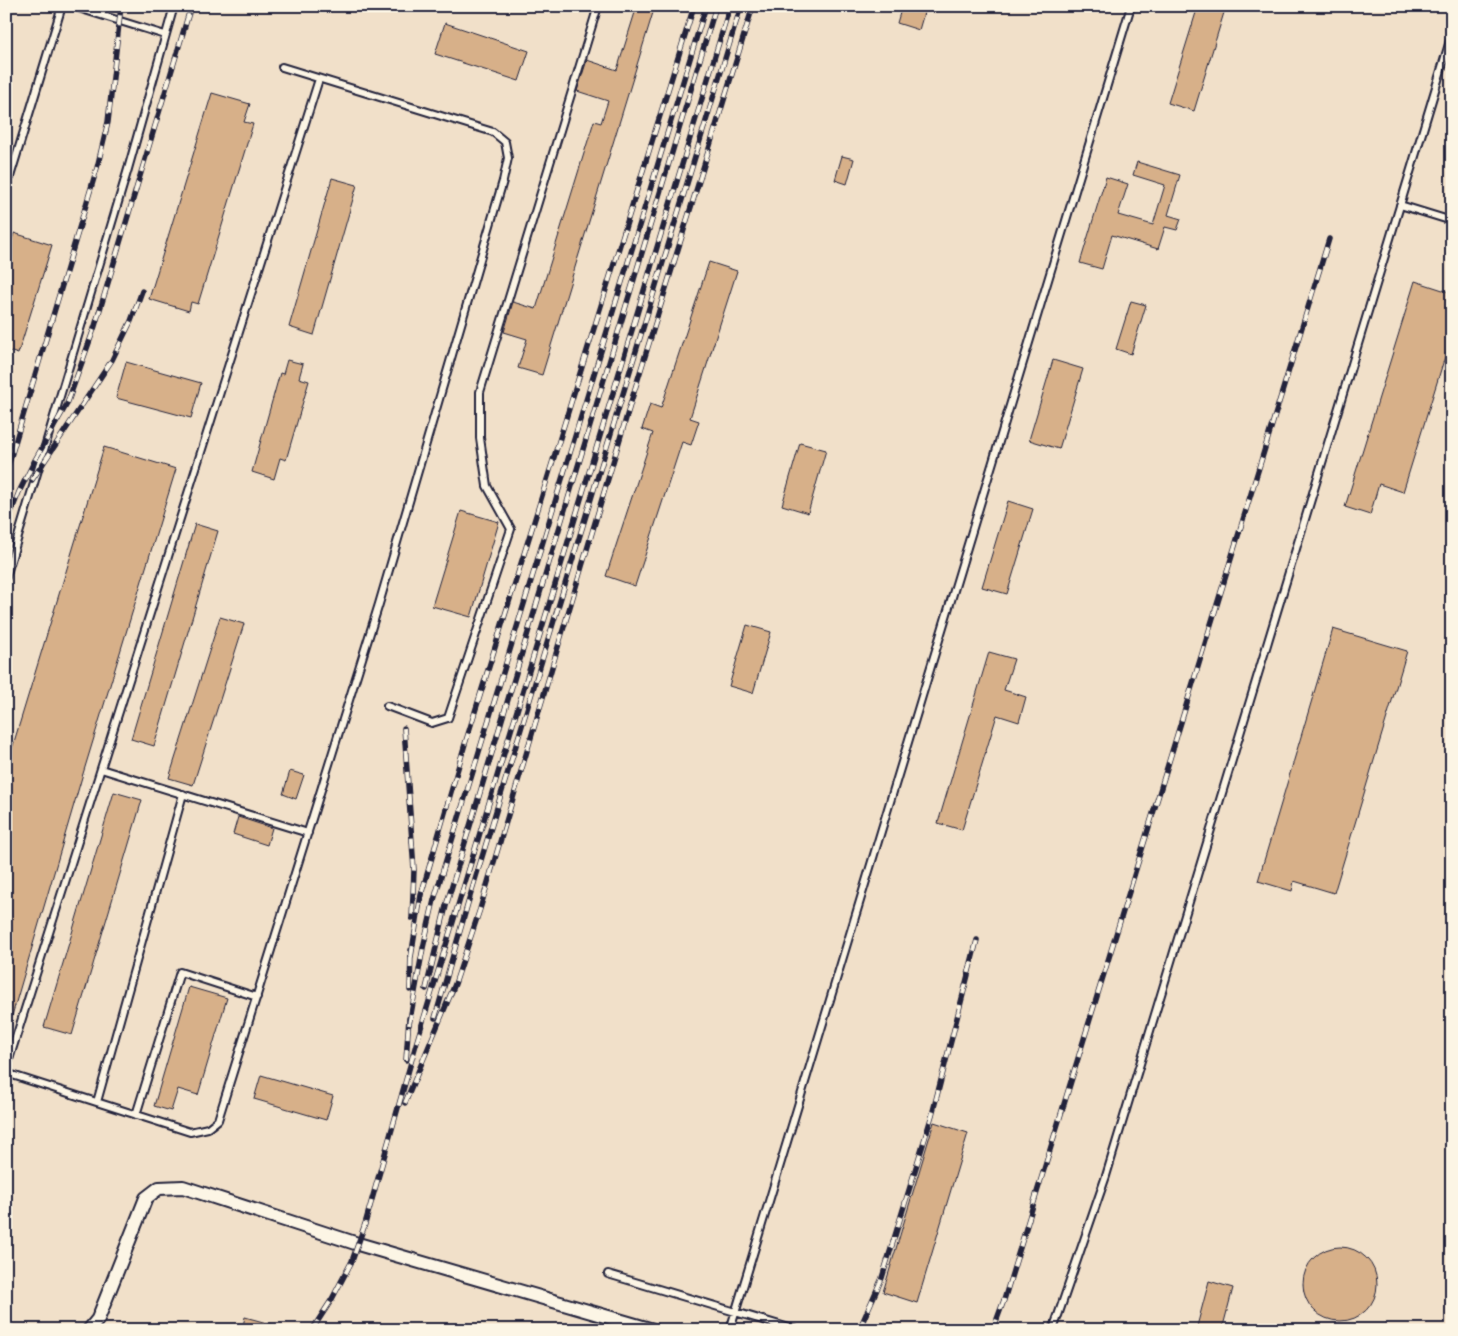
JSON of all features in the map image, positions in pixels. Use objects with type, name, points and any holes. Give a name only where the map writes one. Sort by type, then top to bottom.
[{"type":"street","points":[[89,1330],[98,1319],[146,1198],[159,1188],[183,1187],[358,1244],[653,1330]]},
{"type":"lane","points":[[6,190],[62,6]]},
{"type":"lane","points":[[72,6],[165,36]]},
{"type":"lane","points":[[6,577],[128,169],[174,6]]},
{"type":"lane","points":[[387,706],[432,723],[448,718],[511,529],[487,486],[480,438],[480,392],[598,6]]},
{"type":"lane","points":[[730,1330],[1131,6]]},
{"type":"lane","points":[[1053,1330],[1106,1176],[1452,34]]},
{"type":"lane","points":[[6,1073],[190,1132],[208,1128],[218,1120],[379,604],[503,181],[508,158],[505,142],[493,132],[282,67]]},
{"type":"lane","points":[[6,1069],[319,79]]},
{"type":"lane","points":[[1400,205],[1452,221]]},
{"type":"lane","points":[[101,768],[308,833]]},
{"type":"lane","points":[[97,1102],[183,794]]},
{"type":"lane","points":[[136,1115],[180,972],[257,997]]},
{"type":"lane","points":[[608,1274],[796,1330]]},
{"type":"shaded area","points":[[6,6],[1452,6],[1452,1330],[6,1330]]},
{"type":"building","points":[[637,6],[655,6],[542,375],[518,368],[527,339],[504,332],[513,302],[536,309],[594,121],[601,123],[608,101],[577,91],[587,60],[617,70]]},
{"type":"building","points":[[902,6],[926,6],[919,30],[897,23]]},
{"type":"building","points":[[1198,6],[1226,6],[1194,111],[1168,103]]},
{"type":"building","points":[[445,23],[529,51],[519,81],[435,54]]},
{"type":"building","points":[[212,93],[250,104],[244,122],[253,124],[198,304],[191,302],[189,311],[149,299]]},
{"type":"building","points":[[842,156],[854,159],[847,184],[835,180]]},
{"type":"building","points":[[1137,162],[1180,175],[1168,215],[1181,219],[1177,230],[1165,227],[1158,249],[1112,235],[1102,269],[1080,263],[1106,177],[1128,184],[1118,215],[1153,225],[1165,185],[1133,175]]},
{"type":"building","points":[[332,178],[357,185],[314,335],[289,327]]},
{"type":"building","points":[[14,233],[52,245],[18,354],[6,350],[6,258]]},
{"type":"building","points":[[709,262],[737,271],[690,418],[699,421],[691,445],[682,442],[635,586],[606,576],[653,433],[642,429],[650,404],[661,408]]},
{"type":"building","points":[[1415,281],[1452,293],[1452,334],[1403,492],[1379,484],[1370,515],[1345,507]]},
{"type":"building","points":[[1131,301],[1146,305],[1131,354],[1116,349]]},
{"type":"building","points":[[287,360],[303,364],[299,378],[309,381],[286,460],[280,458],[274,479],[252,472],[280,373],[283,374]]},
{"type":"building","points":[[1053,360],[1083,369],[1059,449],[1029,440]]},
{"type":"building","points":[[126,362],[201,383],[191,418],[116,398]]},
{"type":"building","points":[[800,443],[826,450],[808,513],[782,505]]},
{"type":"building","points":[[104,447],[176,469],[82,777],[9,1026],[6,1025],[6,763]]},
{"type":"building","points":[[1008,501],[1033,509],[1007,594],[982,587]]},
{"type":"building","points":[[461,511],[499,522],[471,617],[432,606]]},
{"type":"building","points":[[195,524],[218,531],[154,746],[131,739]]},
{"type":"building","points":[[220,617],[244,624],[193,785],[169,778]]},
{"type":"building","points":[[747,625],[771,632],[753,693],[729,686]]},
{"type":"building","points":[[1333,629],[1407,651],[1334,893],[1294,881],[1292,891],[1258,881]]},
{"type":"building","points":[[989,652],[1014,659],[1004,690],[1026,697],[1019,722],[997,715],[962,830],[938,823]]},
{"type":"building","points":[[290,771],[304,775],[296,799],[283,794]]},
{"type":"building","points":[[114,792],[142,800],[72,1035],[44,1027]]},
{"type":"building","points":[[238,817],[272,828],[267,845],[233,834]]},
{"type":"building","points":[[189,987],[227,998],[198,1095],[178,1089],[171,1111],[154,1106]]},
{"type":"building","points":[[261,1075],[333,1096],[326,1120],[254,1099]]},
{"type":"building","points":[[934,1122],[968,1133],[917,1303],[883,1292]]},
{"type":"building","points":[[1333,1247],[1347,1247],[1361,1253],[1371,1263],[1377,1277],[1377,1291],[1371,1305],[1361,1315],[1347,1321],[1333,1321],[1319,1315],[1309,1305],[1303,1291],[1303,1277],[1309,1263],[1319,1253]]},
{"type":"building","points":[[1209,1281],[1233,1288],[1222,1330],[1196,1330]]},
{"type":"building","points":[[245,1317],[278,1326],[278,1330],[242,1330]]},
{"type":"railway","points":[[6,473],[97,168],[108,122],[121,6]]},
{"type":"railway","points":[[8,520],[35,460],[67,404],[95,326],[191,6]]},
{"type":"railway","points":[[411,957],[421,895],[465,744],[694,6]]},
{"type":"railway","points":[[409,1025],[434,900],[706,6]]},
{"type":"railway","points":[[426,989],[446,906],[716,6]]},
{"type":"railway","points":[[312,1330],[332,1299],[352,1261],[365,1224],[417,1041],[730,6]]},
{"type":"railway","points":[[435,1018],[468,903],[741,6]]},
{"type":"railway","points":[[405,1103],[455,984],[480,909],[630,405],[753,6]]},
{"type":"railway","points":[[993,1330],[1004,1300],[1329,239]]},
{"type":"railway","points":[[32,480],[112,360],[131,321],[142,291]]},
{"type":"railway","points":[[404,728],[414,870],[412,918]]},
{"type":"railway","points":[[859,1330],[882,1278],[932,1115],[977,940]]},
{"type":"railway","points":[[410,990],[411,950]]},
{"type":"railway","points":[[406,1060],[409,1018]]}]
